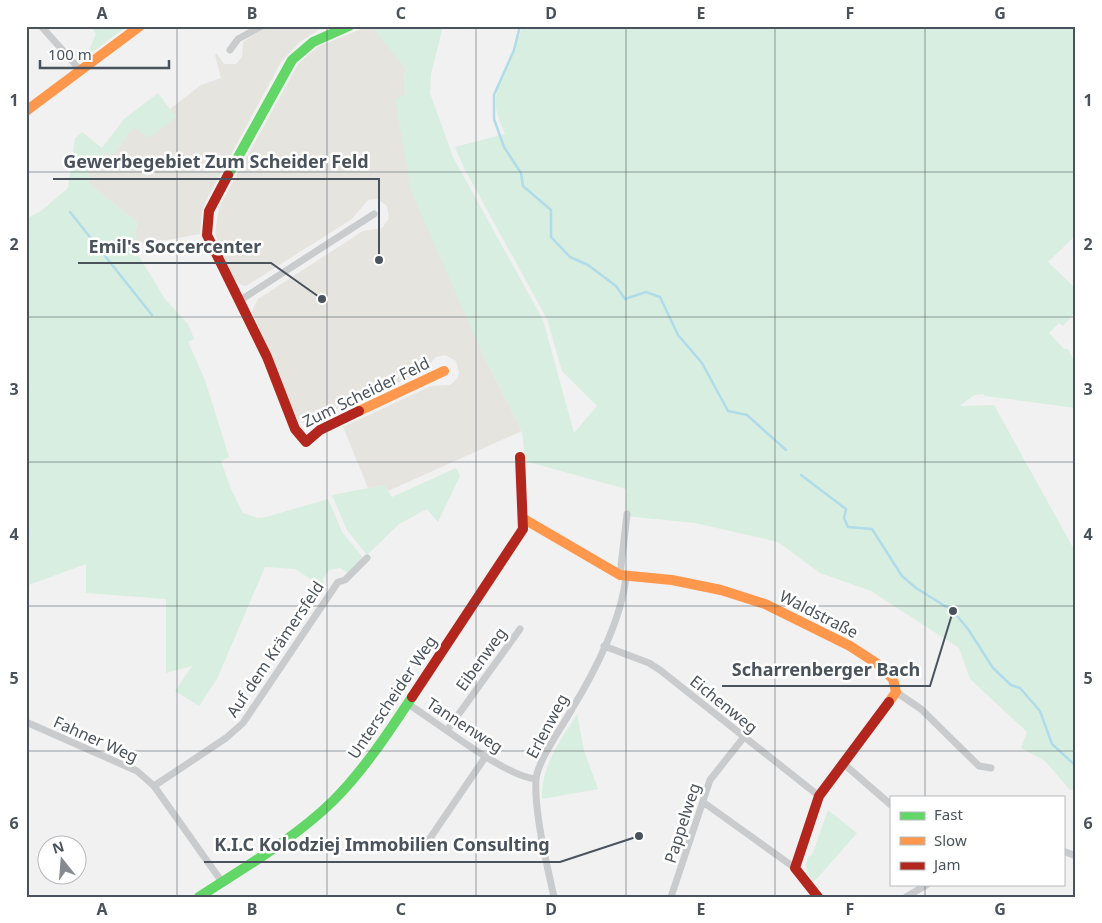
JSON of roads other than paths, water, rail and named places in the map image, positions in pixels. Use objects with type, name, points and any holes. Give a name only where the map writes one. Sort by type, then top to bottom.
[{"type":"street","points":[[41,26],[81,70]]},
{"type":"street","points":[[26,111],[140,26]]},
{"type":"street","points":[[230,50],[238,39],[262,26]]},
{"type":"street","name":"Zum Scheider Feld","points":[[349,26],[337,28],[311,41],[295,55],[285,69],[210,211],[207,235],[267,357],[295,429],[306,442],[320,430],[444,371]]},
{"type":"street","points":[[239,301],[374,214]]},
{"type":"street","name":"Unterscheider Weg","points":[[199,897],[300,830],[334,800],[372,756],[523,529],[520,457]]},
{"type":"street","points":[[623,576],[627,514]]},
{"type":"street","name":"Waldstraße","points":[[524,519],[623,576],[672,580],[721,590],[765,604],[850,646],[880,665],[893,679],[896,692]]},
{"type":"street","name":"Auf dem Krämersfeld","points":[[154,786],[226,738],[243,723],[338,582],[345,580],[367,558]]},
{"type":"street","name":"Erlenweg","points":[[554,897],[538,805],[536,779],[549,747],[574,707],[604,646],[624,593],[623,576]]},
{"type":"street","name":"Eibenweg","points":[[448,729],[520,629]]},
{"type":"street","name":"Eichenweg","points":[[604,646],[650,663],[819,796]]},
{"type":"street","points":[[795,868],[819,796],[896,692],[921,709],[979,766],[992,768]]},
{"type":"street","name":"Tannenweg","points":[[408,704],[486,756],[524,778],[536,779]]},
{"type":"street","name":"Fahner Weg","points":[[26,722],[137,771],[154,786],[222,882]]},
{"type":"street","name":"Pappelweg","points":[[671,897],[710,780],[744,737]]},
{"type":"street","points":[[422,850],[486,756]]},
{"type":"street","points":[[844,764],[890,804]]},
{"type":"street","points":[[703,802],[795,868],[818,897]]},
{"type":"street","points":[[1064,851],[1076,856]]},
{"type":"street","points":[[906,897],[925,886]]},
{"type":"waterway","points":[[520,26],[514,50],[494,95],[494,119],[504,147],[521,173],[523,186],[551,210],[551,237],[570,257],[588,265],[616,286],[625,299],[646,292],[660,297],[678,335],[702,363],[728,411],[747,415],[786,450]]},
{"type":"waterway","points":[[70,212],[152,315]]},
{"type":"waterway","points":[[801,475],[846,509],[844,518],[848,527],[872,529],[902,576],[916,588],[953,611],[968,629],[993,668],[1011,685],[1020,688],[1040,711],[1052,744],[1076,766]]},
{"type":"place","name":"Gewerbegebiet Zum Scheider Feld","points":[[379,260]]},
{"type":"place","name":"Emil's Soccercenter","points":[[322,299]]},
{"type":"place","name":"Scharrenberger Bach","points":[[953,611]]},
{"type":"place","name":"K.I.C Kolodziej Immobilien Consulting","points":[[639,836]]}]
